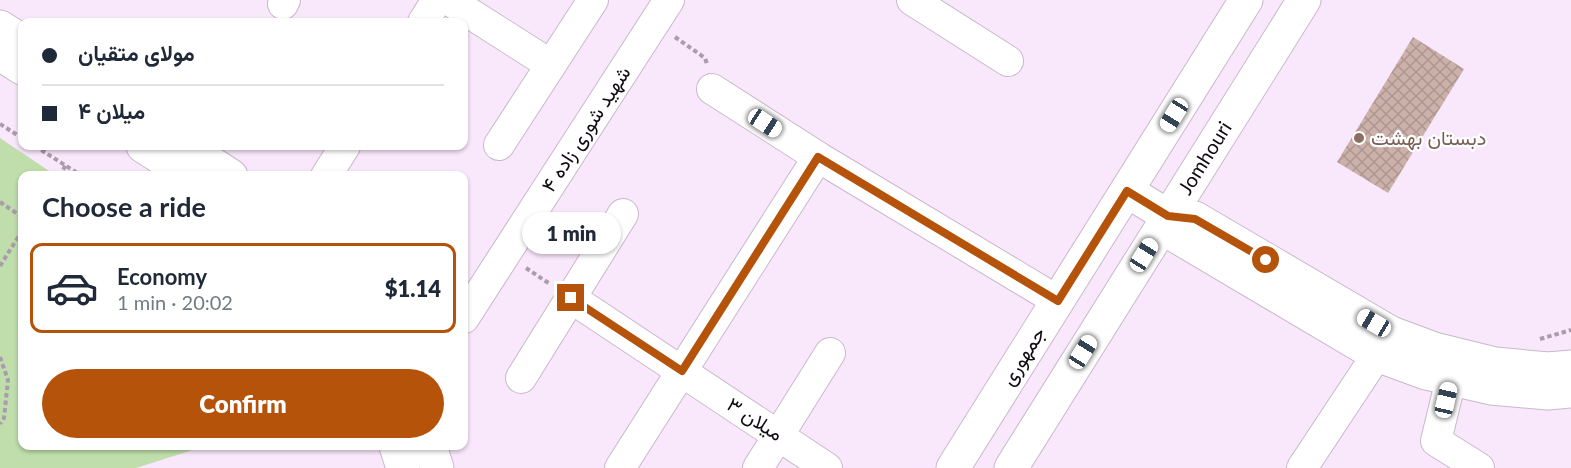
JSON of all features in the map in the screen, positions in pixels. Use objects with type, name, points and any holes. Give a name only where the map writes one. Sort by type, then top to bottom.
[{"type":"main road","name":"جمهوری","points":[[953,468],[1246,0]]},
{"type":"main road","name":"Jomhouri","points":[[1011,468],[1304,0]]},
{"type":"main road","points":[[0,27],[18,39]]},
{"type":"main road","points":[[0,54],[18,65]]},
{"type":"main road","points":[[149,150],[182,171]]},
{"type":"main road","points":[[191,150],[223,171]]},
{"type":"main road","points":[[1127,191],[1168,216],[1176,236],[1384,344],[1426,373],[1491,388],[1548,393],[1571,391]]},
{"type":"main road","points":[[1384,344],[1434,349],[1495,364],[1548,369],[1571,367]]},
{"type":"main road","points":[[397,450],[403,468]]},
{"type":"main road","points":[[431,450],[437,468]]},
{"type":"street","points":[[426,18],[437,0]]},
{"type":"street","points":[[449,0],[551,65]]},
{"type":"street","points":[[499,145],[593,0]]},
{"type":"street","points":[[914,1],[1008,61]]},
{"type":"street","name":"شهید شوری زاده ۴","points":[[468,312],[662,11]]},
{"type":"street","points":[[712,88],[818,157],[1058,301]]},
{"type":"street","points":[[329,171],[342,150]]},
{"type":"street","points":[[620,468],[818,157]]},
{"type":"street","points":[[521,378],[624,214]]},
{"type":"street","name":"میلان ۳","points":[[571,298],[827,468]]},
{"type":"street","points":[[1302,468],[1384,344]]},
{"type":"street","points":[[758,468],[830,353]]},
{"type":"street","points":[[1451,379],[1436,441],[1479,468]]},
{"type":"path","points":[[662,11],[705,58],[712,88]]},
{"type":"path","points":[[0,124],[18,135]]},
{"type":"path","points":[[42,150],[75,171]]},
{"type":"path","points":[[62,171],[66,165]]},
{"type":"path","points":[[0,202],[18,214]]},
{"type":"path","points":[[0,266],[18,237]]},
{"type":"path","points":[[506,254],[571,298]]},
{"type":"path","points":[[0,357],[8,380],[4,418],[0,424]]},
{"type":"green space","points":[[0,138],[49,171],[18,171],[18,450],[192,450],[136,468],[0,468]]},
{"type":"building","points":[[1413,37],[1464,69],[1388,193],[1337,162]]},
{"type":"place","name":"دبستان بهشت","points":[[1359,138]]},
{"type":"route","points":[[571,298],[682,371],[818,157],[1058,301],[1127,191],[1168,216],[1195,219],[1266,260]]}]
